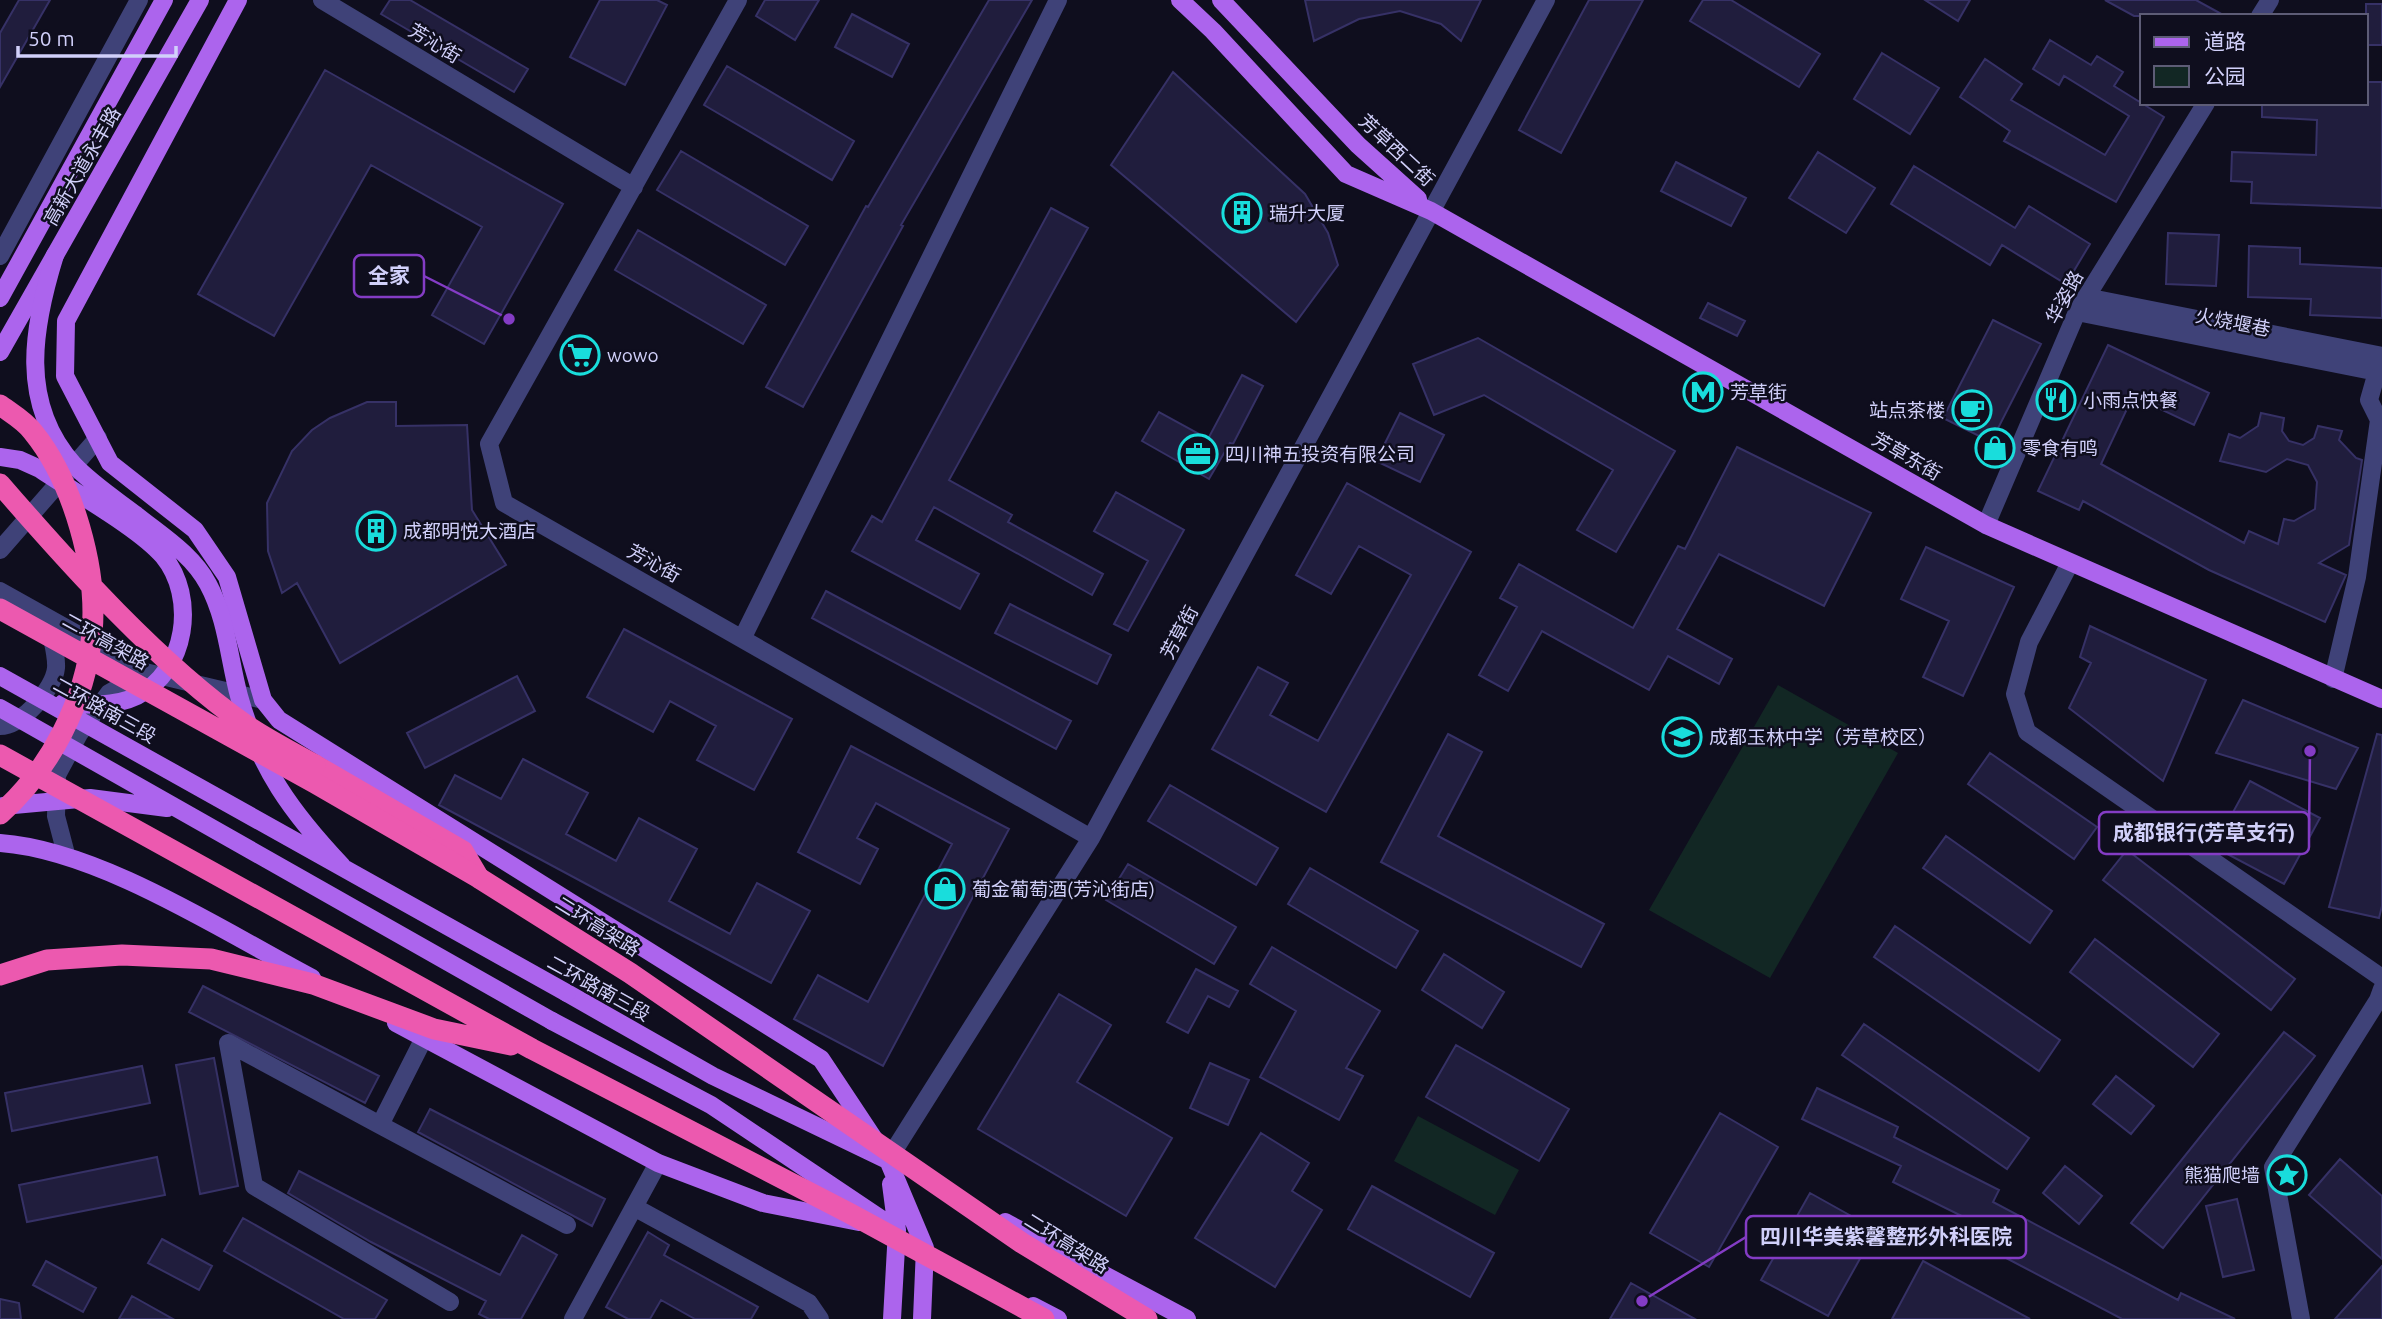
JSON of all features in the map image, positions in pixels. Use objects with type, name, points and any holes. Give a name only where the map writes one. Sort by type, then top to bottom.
[{"type":"highway","points":[[0,405],[32,430],[56,467],[78,517],[90,589],[92,632],[83,680],[64,729],[24,793],[0,814]]},
{"type":"highway","points":[[0,484],[123,617],[195,684],[246,725],[463,851],[479,878]]},
{"type":"highway","name":"二环高架路","points":[[0,609],[315,783],[479,878],[631,973],[1022,1243],[1147,1319]]},
{"type":"highway","points":[[0,755],[532,1049],[849,1213],[1044,1319]]},
{"type":"highway","points":[[0,975],[47,960],[122,955],[211,959],[313,984],[434,1029],[532,1049]]},
{"type":"main road","name":"高新大道永丰路","points":[[0,298],[164,0]]},
{"type":"main road","name":"高新大道永丰路","points":[[0,352],[200,0]]},
{"type":"main road","points":[[238,0],[66,321],[65,376],[97,438],[110,463],[195,530],[228,577],[263,700],[279,720],[821,1059],[888,1160],[925,1248],[922,1319]]},
{"type":"main road","name":"芳草西二街","points":[[1180,0],[1240,59],[1346,174],[1431,211]]},
{"type":"main road","name":"芳草西二街","points":[[1221,0],[1358,145],[1431,211]]},
{"type":"main road","name":"芳草东街","points":[[1431,211],[1986,525],[2382,699]]},
{"type":"main road","points":[[0,282],[29,246]]},
{"type":"main road","points":[[55,254],[40,303],[34,352],[35,372],[50,424],[74,464],[180,549],[203,575],[222,618],[239,695],[264,762],[299,821],[342,866]]},
{"type":"main road","points":[[0,457],[20,460],[40,468],[150,545],[170,565],[181,590],[184,618],[177,647],[162,676],[150,688],[123,701],[108,704],[45,701]]},
{"type":"main road","name":"二环路南三段","points":[[0,676],[713,1076],[888,1160],[1187,1319]]},
{"type":"main road","points":[[0,708],[197,817],[552,1021],[711,1105],[925,1248],[1058,1319]]},
{"type":"main road","points":[[0,806],[90,798],[157,804],[197,817]]},
{"type":"main road","points":[[0,843],[32,845],[66,855],[152,894],[658,1163],[763,1203],[897,1230]]},
{"type":"main road","points":[[888,1160],[897,1230],[892,1319]]},
{"type":"street","points":[[0,257],[139,0]]},
{"type":"street","name":"芳沁街","points":[[322,0],[634,187]]},
{"type":"street","name":"芳沁街","points":[[738,0],[489,444],[504,503],[1091,838]]},
{"type":"street","points":[[743,637],[1058,0]]},
{"type":"street","name":"芳草街","points":[[888,1160],[1091,838],[1546,0]]},
{"type":"street","name":"华姿路","points":[[1986,525],[2081,304],[2205,105]]},
{"type":"street","name":"火烧堰巷","points":[[2081,304],[2380,367]]},
{"type":"street","points":[[2333,679],[2357,577],[2379,420],[2369,400],[2380,367]]},
{"type":"street","points":[[0,550],[97,438]]},
{"type":"street","points":[[2070,563],[2029,642],[2015,694],[2026,732],[2382,978]]},
{"type":"street","points":[[0,591],[145,672],[263,700]]},
{"type":"street","points":[[0,726],[8,726],[33,710],[56,670],[49,618]]},
{"type":"street","points":[[66,855],[56,816],[57,775],[79,734],[109,693],[145,672]]},
{"type":"street","points":[[0,743],[57,775]]},
{"type":"street","points":[[2301,1319],[2273,1167],[2381,997]]},
{"type":"street","points":[[380,1125],[424,1038]]},
{"type":"street","points":[[450,1302],[254,1186],[228,1043],[568,1225]]},
{"type":"street","points":[[573,1319],[658,1163]]},
{"type":"street","points":[[634,1207],[809,1303],[820,1319]]},
{"type":"green space","points":[[1778,685],[1898,753],[1770,978],[1649,910]]},
{"type":"green space","points":[[1418,1116],[1519,1170],[1495,1215],[1394,1161]]},
{"type":"building","points":[[19,0],[50,0],[0,87],[0,33]]},
{"type":"building","points":[[390,0],[410,0],[528,69],[514,92],[381,14]]},
{"type":"building","points":[[600,0],[657,0],[667,5],[625,85],[570,57]]},
{"type":"building","points":[[765,0],[819,0],[795,40],[756,16]]},
{"type":"building","points":[[989,0],[1032,0],[901,225],[903,226],[803,407],[766,387],[866,206],[868,207]]},
{"type":"building","points":[[1305,0],[1481,0],[1461,41],[1441,24],[1400,11],[1359,19],[1314,41]]},
{"type":"building","points":[[1589,0],[1643,0],[1561,153],[1519,130]]},
{"type":"building","points":[[1703,0],[1731,0],[1820,54],[1799,87],[1690,21]]},
{"type":"building","points":[[1925,0],[1970,0],[1958,21]]},
{"type":"building","points":[[2105,0],[2196,0],[2221,14],[2140,14],[2134,16]]},
{"type":"building","points":[[2366,4],[2382,4],[2382,45],[2368,45]]},
{"type":"building","points":[[852,14],[909,44],[892,77],[835,47]]},
{"type":"building","points":[[2050,40],[2091,65],[2097,56],[2123,72],[2114,86],[2140,102],[2140,105],[2164,117],[2116,202],[2004,141],[2010,131],[1960,97],[1985,59],[2022,84],[2011,100],[2105,155],[2129,116],[2064,76],[2059,85],[2033,69]]},
{"type":"building","points":[[1882,53],[1939,88],[1910,134],[1854,99]]},
{"type":"building","points":[[727,66],[854,141],[832,180],[704,105]]},
{"type":"building","points":[[325,70],[563,204],[484,344],[432,315],[482,227],[371,165],[274,336],[198,294]]},
{"type":"building","name":"瑞升大厦","points":[[1173,72],[1305,194],[1328,233],[1338,265],[1296,322],[1111,165]]},
{"type":"building","points":[[2368,82],[2382,82],[2382,208],[2251,203],[2252,182],[2231,181],[2232,152],[2316,155],[2317,120],[2262,117],[2262,105],[2368,105]]},
{"type":"building","points":[[681,151],[808,226],[785,265],[657,190]]},
{"type":"building","points":[[1818,152],[1875,188],[1846,233],[1789,198]]},
{"type":"building","points":[[1676,162],[1746,198],[1731,226],[1661,191]]},
{"type":"building","points":[[1914,166],[2015,228],[2029,206],[2090,244],[2066,284],[2002,245],[1990,265],[1891,204]]},
{"type":"building","points":[[1051,208],[1088,228],[949,480],[1012,515],[1008,522],[1103,574],[1092,595],[934,507],[916,540],[979,574],[960,609],[852,551],[872,516],[882,522]]},
{"type":"building","points":[[638,230],[766,305],[743,344],[615,270]]},
{"type":"building","points":[[2168,233],[2219,235],[2216,286],[2166,284]]},
{"type":"building","points":[[2249,246],[2300,248],[2300,264],[2382,268],[2382,318],[2310,315],[2311,299],[2248,297]]},
{"type":"building","points":[[1708,303],[1745,321],[1737,336],[1700,318]]},
{"type":"building","points":[[1993,320],[2041,344],[1991,442],[1943,418]]},
{"type":"building","points":[[1478,338],[1675,451],[1616,552],[1577,530],[1613,470],[1484,395],[1434,415],[1413,364]]},
{"type":"building","points":[[2108,345],[2209,393],[2194,425],[2133,396],[2101,464],[2244,543],[2249,531],[2278,544],[2284,519],[2294,521],[2315,509],[2317,482],[2308,465],[2287,459],[2266,472],[2220,461],[2229,434],[2240,438],[2258,426],[2261,413],[2284,418],[2282,431],[2289,441],[2303,445],[2314,438],[2318,426],[2342,431],[2339,440],[2356,458],[2362,460],[2349,545],[2319,563],[2346,575],[2325,622],[2209,570],[2083,501],[2079,510],[2038,491]]},
{"type":"building","points":[[1242,375],[1263,386],[1233,444],[1230,443],[1209,479],[1142,441],[1159,412],[1208,439]]},
{"type":"building","name":"成都明悦大酒店","points":[[367,402],[396,402],[396,426],[467,425],[472,510],[506,565],[340,663],[297,583],[282,593],[268,551],[267,503],[292,451],[312,430],[330,418]]},
{"type":"building","points":[[1400,413],[1444,435],[1420,482],[1376,461]]},
{"type":"building","points":[[1737,447],[1871,513],[1824,606],[1719,554],[1677,629],[1732,659],[1719,684],[1668,656],[1649,690],[1542,631],[1508,691],[1479,675],[1517,607],[1500,598],[1519,564],[1633,628],[1678,546],[1685,549]]},
{"type":"building","points":[[1347,483],[1471,552],[1326,812],[1212,749],[1258,667],[1288,683],[1270,715],[1318,741],[1411,575],[1359,546],[1331,594],[1296,575]]},
{"type":"building","points":[[1116,492],[1184,530],[1128,631],[1114,624],[1148,561],[1094,531]]},
{"type":"building","points":[[1926,547],[2014,587],[1963,696],[1923,677],[1949,621],[1901,599]]},
{"type":"building","points":[[826,591],[1071,721],[1056,749],[812,618]]},
{"type":"building","points":[[1010,604],[1111,655],[1097,684],[995,633]]},
{"type":"building","points":[[2090,626],[2206,680],[2163,781],[2069,708],[2091,663],[2080,657]]},
{"type":"building","points":[[624,629],[792,719],[754,790],[697,760],[716,726],[670,701],[653,732],[587,697]]},
{"type":"building","points":[[517,676],[535,711],[425,768],[407,733]]},
{"type":"building","points":[[2243,700],[2358,748],[2336,789],[2216,753]]},
{"type":"building","points":[[1448,734],[1482,752],[1438,836],[1604,924],[1581,967],[1381,862]]},
{"type":"building","points":[[2377,734],[2382,735],[2382,906],[2379,918],[2329,907]]},
{"type":"building","points":[[851,746],[1009,829],[883,1066],[794,1019],[818,975],[868,1002],[952,844],[876,803],[857,838],[878,849],[860,884],[798,852]]},
{"type":"building","points":[[1990,753],[2097,827],[2074,859],[1968,784]]},
{"type":"building","points":[[523,759],[588,793],[566,834],[616,861],[639,818],[697,849],[669,901],[730,934],[757,883],[810,911],[771,983],[439,805],[455,775],[501,799]]},
{"type":"building","points":[[2250,781],[2320,818],[2284,884],[2214,847]]},
{"type":"building","points":[[1170,785],[1278,848],[1256,885],[1148,821]]},
{"type":"building","points":[[1946,836],[2052,911],[2030,943],[1923,868]]},
{"type":"building","points":[[2127,850],[2295,979],[2271,1010],[2103,880]]},
{"type":"building","points":[[1128,864],[1236,927],[1214,964],[1106,900]]},
{"type":"building","points":[[1310,868],[1418,931],[1396,968],[1288,904]]},
{"type":"building","points":[[1895,926],[2060,1040],[2039,1071],[1874,957]]},
{"type":"building","points":[[2095,939],[2219,1034],[2193,1067],[2070,972]]},
{"type":"building","points":[[1272,947],[1380,1011],[1346,1068],[1363,1076],[1339,1120],[1260,1077],[1296,1011],[1250,984]]},
{"type":"building","points":[[1444,954],[1504,992],[1482,1028],[1422,990]]},
{"type":"building","points":[[1196,969],[1238,991],[1229,1007],[1208,996],[1188,1033],[1167,1022]]},
{"type":"building","points":[[203,986],[379,1076],[365,1103],[189,1012]]},
{"type":"building","points":[[1059,994],[1111,1025],[1077,1082],[1172,1138],[1126,1216],[978,1129]]},
{"type":"building","points":[[1864,1024],[2029,1138],[2007,1169],[1842,1055]]},
{"type":"building","points":[[2284,1032],[2315,1056],[2163,1248],[2131,1223]]},
{"type":"building","points":[[1456,1045],[1569,1109],[1539,1161],[1426,1097]]},
{"type":"building","points":[[214,1058],[238,1186],[200,1194],[176,1065]]},
{"type":"building","points":[[1210,1063],[1249,1080],[1228,1125],[1190,1108]]},
{"type":"building","points":[[142,1066],[150,1103],[12,1131],[5,1093]]},
{"type":"building","points":[[2116,1076],[2154,1106],[2131,1134],[2093,1104]]},
{"type":"building","points":[[1817,1088],[1898,1127],[1894,1137],[1999,1190],[1993,1202],[2178,1300],[2181,1293],[2235,1319],[2122,1319],[1987,1248],[1996,1233],[1893,1182],[1901,1166],[1802,1119]]},
{"type":"building","points":[[430,1109],[605,1199],[592,1226],[418,1132]]},
{"type":"building","points":[[1720,1113],[1778,1147],[1709,1267],[1650,1233]]},
{"type":"building","points":[[1261,1133],[1309,1163],[1292,1191],[1322,1210],[1275,1287],[1195,1238]]},
{"type":"building","points":[[157,1157],[165,1195],[27,1222],[19,1185]]},
{"type":"building","points":[[2340,1159],[2382,1196],[2382,1259],[2309,1195]]},
{"type":"building","points":[[2065,1166],[2102,1196],[2079,1224],[2043,1193]]},
{"type":"building","points":[[299,1171],[500,1275],[522,1235],[557,1255],[521,1319],[489,1319],[479,1314],[486,1301],[371,1242],[288,1193]]},
{"type":"building","points":[[1372,1186],[1494,1253],[1470,1297],[1348,1229]]},
{"type":"building","points":[[1810,1193],[1876,1230],[1828,1316],[1761,1280]]},
{"type":"building","points":[[2237,1199],[2254,1270],[2223,1277],[2206,1206]]},
{"type":"building","points":[[243,1218],[387,1300],[375,1319],[344,1319],[224,1251]]},
{"type":"building","points":[[648,1232],[669,1245],[664,1255],[758,1307],[751,1319],[695,1319],[661,1300],[650,1319],[628,1319],[606,1307]]},
{"type":"building","points":[[162,1239],[212,1266],[199,1290],[148,1263]]},
{"type":"building","points":[[46,1261],[96,1288],[83,1312],[33,1285]]},
{"type":"building","points":[[1923,1261],[2030,1319],[1892,1319]]},
{"type":"building","points":[[2382,1266],[2382,1319],[2335,1319]]},
{"type":"building","points":[[1631,1283],[1695,1319],[1610,1319]]},
{"type":"building","points":[[132,1296],[173,1319],[119,1319]]},
{"type":"building","points":[[0,1299],[19,1303],[21,1319],[0,1319]]},
{"type":"place","name":"瑞升大厦","points":[[1242,213]]},
{"type":"place","name":"全家","points":[[509,319]]},
{"type":"place","name":"wowo","points":[[580,355]]},
{"type":"place","name":"芳草街","points":[[1703,392]]},
{"type":"place","name":"小雨点快餐","points":[[2056,400]]},
{"type":"place","name":"站点茶楼","points":[[1972,410]]},
{"type":"place","name":"零食有鸣","points":[[1995,448]]},
{"type":"place","name":"四川神五投资有限公司","points":[[1198,454]]},
{"type":"place","name":"成都明悦大酒店","points":[[376,531]]},
{"type":"place","name":"成都玉林中学（芳草校区）","points":[[1682,737]]},
{"type":"place","name":"成都银行(芳草支行)","points":[[2310,751]]},
{"type":"place","name":"葡金葡萄酒(芳沁街店)","points":[[945,889]]},
{"type":"place","name":"熊猫爬墙","points":[[2287,1175]]},
{"type":"place","name":"四川华美紫馨整形外科医院","points":[[1642,1301]]}]
